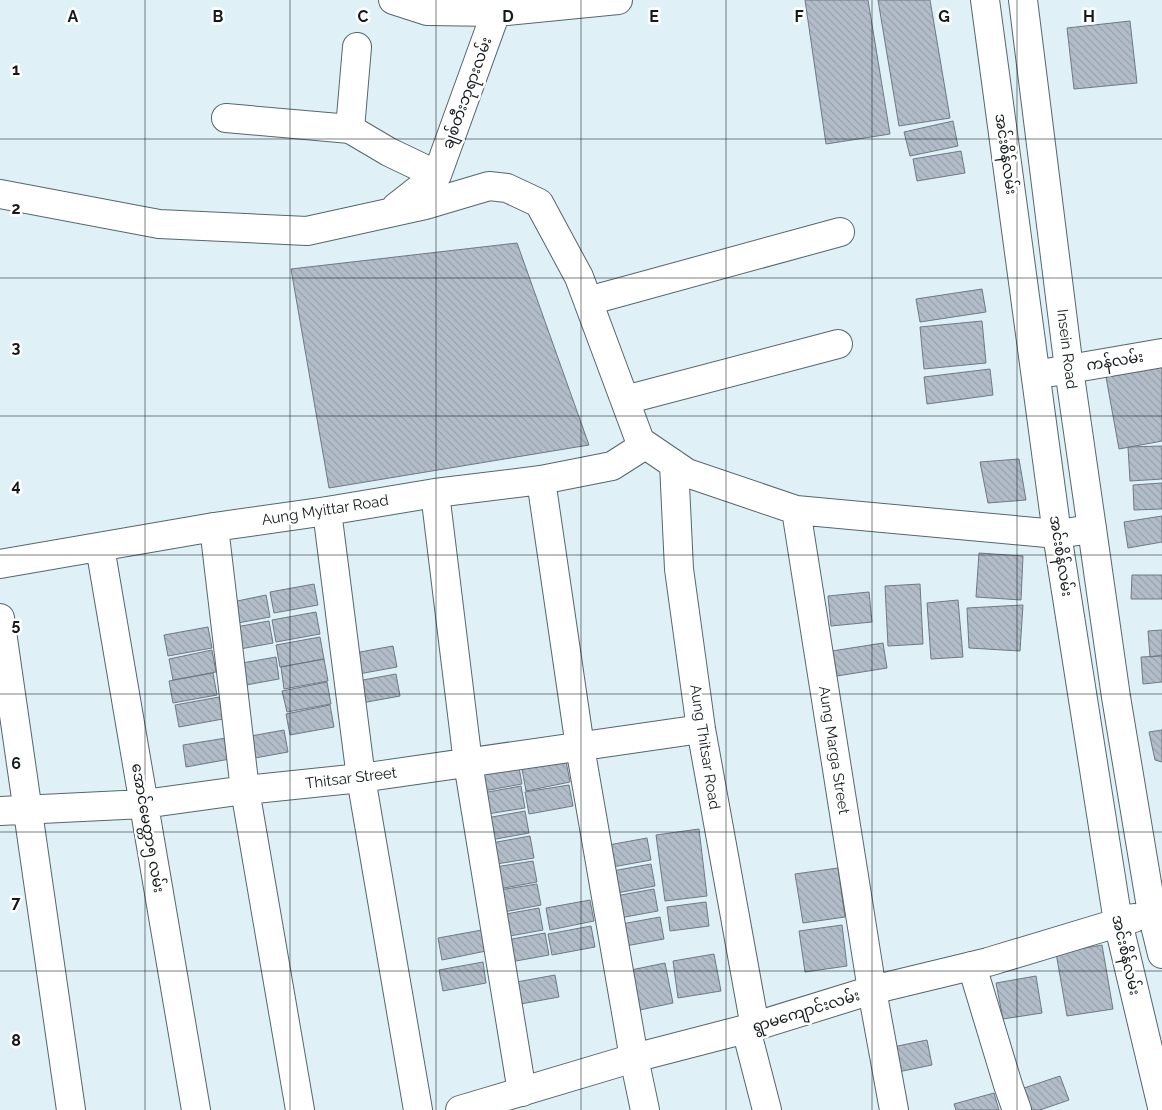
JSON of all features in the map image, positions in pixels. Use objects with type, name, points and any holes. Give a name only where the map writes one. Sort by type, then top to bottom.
[{"type":"street","points":[[393,0],[427,11],[496,12],[618,0]]},
{"type":"street","name":"အင်းစိန်လမ်း","points":[[985,0],[1057,534],[1118,922],[1162,1107]]},
{"type":"street","name":"Insein Road","points":[[1023,0],[1069,369],[1116,697],[1157,912]]},
{"type":"street","name":"ချစ်တီးဘုရားလမ်း","points":[[437,175],[496,12]]},
{"type":"street","points":[[350,129],[357,47]]},
{"type":"street","points":[[226,118],[350,129],[389,152],[437,175],[388,213]]},
{"type":"street","points":[[0,194],[159,224],[307,231],[425,205],[489,186],[507,188],[539,203],[579,277],[640,441],[687,473],[796,510],[1057,534],[1092,529]]},
{"type":"street","points":[[588,301],[840,232]]},
{"type":"street","points":[[625,400],[838,344]]},
{"type":"street","name":"ကန်လမ်း","points":[[1036,374],[1162,354]]},
{"type":"street","name":"Aung Myittar Road","points":[[0,564],[214,527],[435,493],[541,480],[612,466],[645,444]]},
{"type":"street","name":"Aung Thitsar Road","points":[[674,464],[680,569],[701,730],[751,1028],[767,1110]]},
{"type":"street","points":[[541,480],[580,747],[634,1058],[645,1110]]},
{"type":"street","points":[[435,493],[468,763],[522,1092]]},
{"type":"street","name":"Aung Marga Street","points":[[796,510],[872,990],[894,1110]]},
{"type":"street","points":[[327,511],[361,778],[418,1110]]},
{"type":"street","points":[[214,527],[245,790],[300,1110]]},
{"type":"street","name":"အောင်မေတ္တာ၅ လမ်း","points":[[100,547],[196,1110]]},
{"type":"street","points":[[0,618],[71,1110]]},
{"type":"street","name":"Thitsar Street","points":[[0,811],[144,804],[245,790],[361,778],[701,730]]},
{"type":"street","points":[[1157,912],[1162,954]]},
{"type":"street","name":"ရွာမကျောင်းလမ်း","points":[[460,1110],[634,1058],[751,1028],[872,990],[972,966],[1157,912]]},
{"type":"street","points":[[972,966],[1017,1110]]},
{"type":"building","points":[[805,0],[868,0],[890,134],[826,144]]},
{"type":"building","points":[[878,0],[930,0],[950,118],[899,126]]},
{"type":"building","points":[[1130,21],[1137,83],[1074,89],[1067,28]]},
{"type":"building","points":[[953,121],[958,146],[910,156],[904,132]]},
{"type":"building","points":[[961,151],[965,173],[917,181],[913,159]]},
{"type":"building","points":[[517,243],[589,445],[329,488],[291,269]]},
{"type":"building","points":[[982,289],[986,312],[920,322],[916,299]]},
{"type":"building","points":[[982,321],[986,363],[924,369],[920,327]]},
{"type":"building","points":[[1162,367],[1162,441],[1119,449],[1106,377]]},
{"type":"building","points":[[990,369],[993,395],[927,404],[924,377]]},
{"type":"building","points":[[1162,446],[1162,479],[1130,481],[1128,447]]},
{"type":"building","points":[[1019,459],[1026,500],[988,503],[980,462]]},
{"type":"building","points":[[1162,483],[1162,509],[1134,510],[1133,485]]},
{"type":"building","points":[[1162,516],[1162,542],[1128,548],[1124,522]]},
{"type":"building","points":[[979,553],[1023,556],[1021,600],[976,597]]},
{"type":"building","points":[[1132,575],[1162,575],[1162,599],[1131,599]]},
{"type":"building","points":[[314,584],[318,605],[274,613],[270,592]]},
{"type":"building","points":[[920,584],[923,644],[888,646],[885,586]]},
{"type":"building","points":[[869,592],[872,622],[831,626],[828,596]]},
{"type":"building","points":[[266,595],[270,617],[227,625],[223,604]]},
{"type":"building","points":[[958,600],[963,657],[931,659],[927,603]]},
{"type":"building","points":[[1023,605],[1020,651],[969,648],[967,608]]},
{"type":"building","points":[[316,612],[320,634],[276,642],[272,620]]},
{"type":"building","points":[[269,621],[273,643],[229,651],[225,629]]},
{"type":"building","points":[[208,627],[212,648],[168,656],[164,635]]},
{"type":"building","points":[[1162,630],[1162,655],[1150,657],[1148,631]]},
{"type":"building","points":[[320,637],[324,659],[280,667],[276,645]]},
{"type":"building","points":[[883,643],[887,668],[837,676],[832,651]]},
{"type":"building","points":[[393,646],[397,667],[353,675],[349,654]]},
{"type":"building","points":[[212,650],[216,672],[173,680],[169,659]]},
{"type":"building","points":[[1162,656],[1162,682],[1143,684],[1141,657]]},
{"type":"building","points":[[276,657],[279,679],[235,687],[231,665]]},
{"type":"building","points":[[324,659],[328,681],[284,689],[281,667]]},
{"type":"building","points":[[213,673],[217,695],[173,703],[169,681]]},
{"type":"building","points":[[396,674],[400,696],[356,704],[352,682]]},
{"type":"building","points":[[327,682],[331,704],[287,712],[282,691]]},
{"type":"building","points":[[219,697],[223,719],[179,727],[175,705]]},
{"type":"building","points":[[330,705],[334,727],[290,735],[286,714]]},
{"type":"building","points":[[284,730],[288,752],[244,760],[240,738]]},
{"type":"building","points":[[1162,730],[1162,762],[1155,760],[1149,732]]},
{"type":"building","points":[[226,738],[230,759],[186,767],[183,745]]},
{"type":"building","points":[[566,761],[570,782],[526,791],[522,769]]},
{"type":"building","points":[[518,762],[522,784],[478,792],[474,770]]},
{"type":"building","points":[[569,785],[573,806],[529,814],[525,792]]},
{"type":"building","points":[[521,786],[525,808],[481,815],[477,794]]},
{"type":"building","points":[[525,811],[529,833],[485,841],[481,819]]},
{"type":"building","points":[[699,829],[707,896],[665,901],[656,835]]},
{"type":"building","points":[[530,836],[534,858],[490,865],[486,844]]},
{"type":"building","points":[[647,838],[651,860],[607,868],[603,846]]},
{"type":"building","points":[[533,861],[537,882],[493,890],[489,868]]},
{"type":"building","points":[[651,864],[655,886],[611,894],[607,872]]},
{"type":"building","points":[[838,868],[845,917],[803,923],[795,874]]},
{"type":"building","points":[[537,884],[541,905],[498,913],[493,891]]},
{"type":"building","points":[[654,889],[658,911],[614,919],[610,897]]},
{"type":"building","points":[[590,900],[594,921],[550,930],[546,908]]},
{"type":"building","points":[[706,902],[709,926],[670,931],[667,907]]},
{"type":"building","points":[[539,908],[543,930],[499,938],[495,916]]},
{"type":"building","points":[[660,917],[664,939],[620,947],[616,925]]},
{"type":"building","points":[[842,925],[847,966],[805,972],[799,931]]},
{"type":"building","points":[[591,926],[595,947],[552,955],[548,934]]},
{"type":"building","points":[[482,930],[486,951],[442,960],[438,938]]},
{"type":"building","points":[[545,933],[549,955],[505,963],[501,941]]},
{"type":"building","points":[[1102,945],[1113,1009],[1067,1016],[1056,953]]},
{"type":"building","points":[[714,954],[721,991],[678,998],[673,961]]},
{"type":"building","points":[[483,962],[486,983],[443,991],[439,970]]},
{"type":"building","points":[[665,963],[673,1003],[635,1011],[626,971]]},
{"type":"building","points":[[555,975],[559,997],[515,1005],[511,983]]},
{"type":"building","points":[[1036,976],[1042,1013],[1003,1019],[996,983]]},
{"type":"building","points":[[927,1040],[932,1065],[893,1073],[888,1048]]},
{"type":"building","points":[[1060,1076],[1069,1100],[1040,1110],[1025,1110],[1018,1090]]},
{"type":"building","points":[[994,1093],[999,1110],[956,1110],[954,1104]]}]
